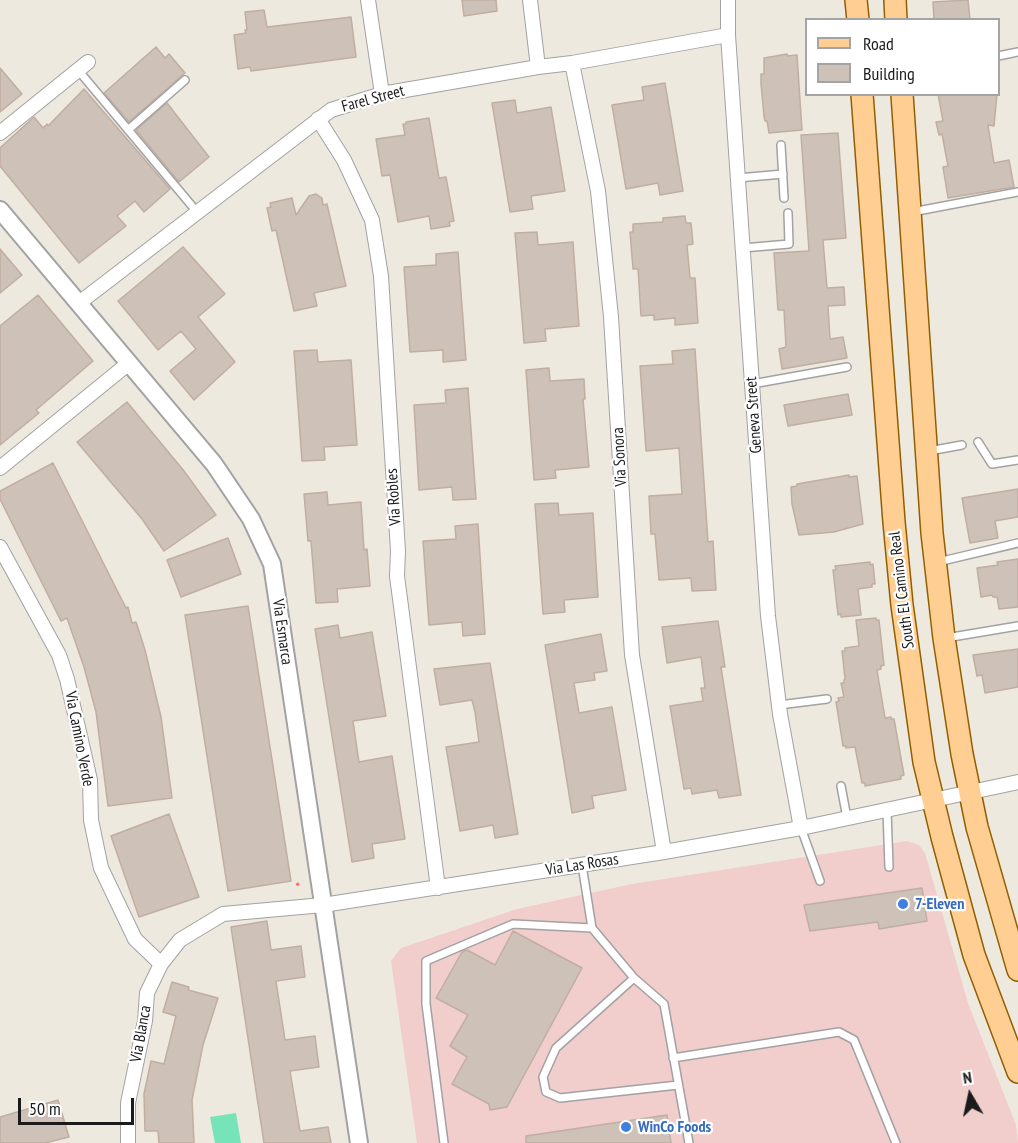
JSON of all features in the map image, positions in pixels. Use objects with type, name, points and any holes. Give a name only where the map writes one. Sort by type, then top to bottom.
[{"type":"main road","points":[[856,0],[858,18]]},
{"type":"main road","points":[[895,0],[896,18]]},
{"type":"main road","name":"South El Camino Real","points":[[862,96],[894,522],[902,605],[924,762],[974,955],[1018,1072]]},
{"type":"main road","points":[[902,96],[935,562],[944,638],[970,792],[980,837],[1018,970]]},
{"type":"street","points":[[368,0],[382,94]]},
{"type":"street","points":[[530,0],[538,67]]},
{"type":"street","name":"Geneva Street","points":[[728,0],[728,35],[768,616],[779,705],[801,828]]},
{"type":"street","name":"Farel Street","points":[[79,303],[331,110],[382,94],[728,35]]},
{"type":"street","name":"Via Sonora","points":[[572,63],[598,190],[611,317],[632,656],[664,852]]},
{"type":"street","points":[[0,133],[83,66]]},
{"type":"street","name":"Via Robles","points":[[318,119],[344,160],[372,220],[381,276],[398,551],[397,576],[438,888]]},
{"type":"street","name":"Via Esmarca","points":[[0,210],[214,464],[251,519],[272,564],[359,1143]]},
{"type":"street","points":[[0,468],[129,363]]},
{"type":"street","name":"Via Camino Verde","points":[[0,547],[59,655],[67,679],[90,780],[91,820],[100,868],[135,939],[161,964]]},
{"type":"street","name":"Via Las Rosas","points":[[161,964],[180,940],[223,914],[323,905],[664,852],[847,819],[1018,782]]},
{"type":"street","name":"Via Blanca","points":[[128,1143],[128,1103],[145,1021],[147,993],[161,964]]},
{"type":"lane","points":[[1000,56],[1018,52]]},
{"type":"lane","points":[[83,66],[128,130],[197,212]]},
{"type":"lane","points":[[128,130],[185,80]]},
{"type":"lane","points":[[780,145],[784,198]]},
{"type":"lane","points":[[738,178],[783,174]]},
{"type":"lane","points":[[910,213],[1018,192]]},
{"type":"lane","points":[[743,248],[789,244],[788,213]]},
{"type":"lane","points":[[752,384],[847,366]]},
{"type":"lane","points":[[978,442],[992,464],[1018,460]]},
{"type":"lane","points":[[927,452],[962,445]]},
{"type":"lane","points":[[935,562],[1018,543]]},
{"type":"lane","points":[[944,638],[1018,626]]},
{"type":"lane","points":[[779,705],[827,699]]},
{"type":"lane","points":[[841,786],[847,819]]},
{"type":"lane","points":[[887,810],[889,867]]},
{"type":"lane","points":[[801,828],[820,880]]},
{"type":"lane","points":[[582,865],[592,928],[634,978],[664,1004],[689,1143]]},
{"type":"lane","points":[[444,1143],[426,1004],[426,961],[513,924],[592,928]]},
{"type":"lane","points":[[634,978],[556,1048],[543,1077],[546,1092],[560,1098],[678,1085]]},
{"type":"lane","points":[[673,1058],[839,1032],[854,1040],[896,1143]]},
{"type":"shaded area","points":[[907,841],[919,845],[925,853],[968,1003],[1016,1125],[1018,1143],[417,1143],[391,961],[401,948],[517,909],[632,884]]},
{"type":"green space","points":[[236,1113],[241,1143],[215,1143],[210,1117]]},
{"type":"building","points":[[462,0],[496,0],[497,11],[464,16]]},
{"type":"building","points":[[968,0],[970,18],[934,18],[933,2]]},
{"type":"building","points":[[264,10],[267,27],[351,17],[356,57],[251,71],[250,67],[238,69],[234,35],[246,33],[245,12]]},
{"type":"building","points":[[156,47],[165,58],[169,54],[185,73],[129,122],[104,93]]},
{"type":"building","points":[[787,54],[787,56],[797,55],[802,130],[769,133],[764,116],[761,84],[761,74],[764,74],[764,58]]},
{"type":"building","points":[[0,68],[22,94],[0,112]]},
{"type":"building","points":[[665,83],[683,191],[660,195],[658,183],[626,189],[612,105],[644,100],[642,87]]},
{"type":"building","points":[[84,89],[170,189],[144,212],[135,201],[117,216],[126,226],[79,263],[0,166],[0,148],[34,117],[43,128],[47,124],[48,126]]},
{"type":"building","points":[[938,96],[997,96],[994,126],[988,125],[994,163],[1009,160],[1014,187],[948,198],[943,167],[948,166],[942,134],[939,135],[936,122],[943,121]]},
{"type":"building","points":[[515,100],[517,113],[551,107],[565,191],[531,196],[533,209],[510,212],[492,103]]},
{"type":"building","points":[[167,103],[209,157],[179,182],[136,130]]},
{"type":"building","points":[[429,118],[439,178],[446,177],[454,221],[449,222],[450,226],[431,229],[429,216],[398,222],[390,175],[382,176],[376,139],[405,135],[403,124]]},
{"type":"building","points":[[838,133],[846,238],[823,240],[827,288],[844,287],[845,305],[828,306],[830,339],[843,337],[847,358],[782,369],[779,349],[786,347],[784,310],[778,310],[774,253],[809,251],[801,135]]},
{"type":"building","points":[[316,194],[322,198],[323,205],[327,204],[346,286],[314,293],[317,306],[294,311],[276,230],[272,231],[267,208],[271,207],[270,203],[292,198],[296,215],[309,196]]},
{"type":"building","points":[[685,216],[686,223],[691,223],[693,244],[687,245],[690,278],[695,278],[698,323],[675,325],[675,318],[654,320],[654,315],[641,316],[638,269],[633,269],[630,232],[633,232],[633,224],[663,222],[663,218]]},
{"type":"building","points":[[537,232],[538,245],[573,242],[579,326],[545,329],[546,341],[524,343],[515,233]]},
{"type":"building","points":[[183,247],[225,294],[198,317],[235,362],[194,400],[170,371],[196,349],[181,331],[158,350],[118,301]]},
{"type":"building","points":[[0,249],[22,275],[0,293]]},
{"type":"building","points":[[458,252],[466,360],[443,362],[443,350],[410,352],[404,267],[436,265],[436,254]]},
{"type":"building","points":[[38,295],[93,361],[36,410],[39,413],[0,445],[0,326]]},
{"type":"building","points":[[695,349],[708,542],[713,541],[716,590],[692,591],[691,578],[659,580],[655,534],[651,534],[649,496],[682,494],[679,448],[646,451],[640,366],[673,364],[672,351]]},
{"type":"building","points":[[317,350],[318,362],[351,360],[357,445],[324,447],[325,460],[302,461],[294,351]]},
{"type":"building","points":[[549,368],[550,381],[584,379],[585,399],[583,399],[589,467],[555,470],[556,478],[534,480],[526,370]]},
{"type":"building","points":[[468,388],[476,499],[453,500],[452,487],[419,490],[414,405],[446,403],[445,390]]},
{"type":"building","points":[[848,394],[852,415],[788,426],[784,405]]},
{"type":"building","points":[[127,402],[184,471],[216,515],[164,551],[142,519],[77,442]]},
{"type":"building","points":[[53,463],[126,608],[128,607],[132,623],[136,622],[161,717],[172,798],[108,806],[96,712],[67,618],[61,621],[0,499],[0,491]]},
{"type":"building","points":[[849,475],[849,477],[857,476],[863,524],[834,532],[799,535],[792,504],[791,487]]},
{"type":"building","points":[[1018,489],[1018,517],[995,521],[998,538],[970,543],[962,498]]},
{"type":"building","points":[[327,492],[328,505],[361,502],[364,550],[367,549],[370,586],[337,589],[338,602],[316,603],[311,541],[308,541],[304,494]]},
{"type":"building","points":[[558,503],[559,515],[593,513],[598,597],[564,600],[565,612],[543,614],[535,504]]},
{"type":"building","points":[[478,524],[485,634],[463,636],[462,622],[429,625],[423,541],[456,539],[455,526]]},
{"type":"building","points":[[228,538],[241,574],[181,597],[167,560]]},
{"type":"building","points":[[1018,559],[1018,607],[999,609],[997,597],[992,595],[981,597],[977,568]]},
{"type":"building","points":[[870,562],[870,565],[873,564],[875,584],[872,584],[872,587],[858,589],[861,615],[841,617],[841,614],[838,615],[833,570],[836,570],[835,566]]},
{"type":"building","points":[[248,606],[291,881],[228,891],[185,615]]},
{"type":"building","points":[[876,618],[879,620],[884,665],[877,670],[885,718],[894,719],[904,775],[901,779],[865,786],[865,783],[862,783],[855,747],[843,746],[836,702],[839,701],[838,698],[844,697],[841,683],[844,683],[845,679],[842,651],[845,651],[845,648],[859,646],[856,620]]},
{"type":"building","points":[[718,621],[725,667],[721,667],[741,795],[719,798],[717,790],[692,794],[691,788],[684,789],[670,706],[703,701],[701,688],[705,688],[701,657],[667,663],[662,627]]},
{"type":"building","points":[[338,625],[340,638],[372,632],[386,716],[353,721],[359,762],[392,756],[405,839],[372,844],[374,858],[352,862],[315,629]]},
{"type":"building","points":[[601,634],[607,671],[594,673],[595,680],[574,683],[579,713],[612,707],[626,790],[592,796],[594,808],[572,813],[545,645]]},
{"type":"building","points":[[1018,649],[1018,687],[985,693],[982,675],[977,676],[973,655]]},
{"type":"building","points":[[490,663],[518,834],[495,838],[493,825],[460,831],[446,747],[479,742],[475,712],[472,700],[440,705],[434,669]]},
{"type":"building","points":[[169,814],[199,897],[139,917],[111,836]]},
{"type":"building","points":[[922,888],[927,921],[879,929],[878,922],[810,931],[804,905]]},
{"type":"building","points":[[267,921],[271,950],[301,946],[305,977],[276,981],[285,1040],[315,1036],[319,1067],[290,1071],[300,1131],[328,1127],[331,1143],[264,1143],[231,927]]},
{"type":"building","points":[[513,931],[582,968],[507,1107],[490,1110],[489,1104],[452,1084],[467,1057],[450,1046],[468,1015],[436,998],[462,952],[467,950],[495,965]]},
{"type":"building","points":[[172,982],[189,987],[188,990],[218,998],[203,1045],[192,1100],[194,1143],[159,1143],[158,1131],[145,1131],[144,1094],[151,1061],[164,1064],[176,1016],[163,1012]]},
{"type":"building","points":[[58,1100],[69,1137],[45,1143],[0,1143],[0,1117]]},
{"type":"building","name":"WinCo Foods","points":[[667,1115],[671,1143],[526,1143],[526,1136]]},
{"type":"place","name":"7-Eleven","points":[[903,904]]},
{"type":"place","name":"WinCo Foods","points":[[626,1127]]}]
